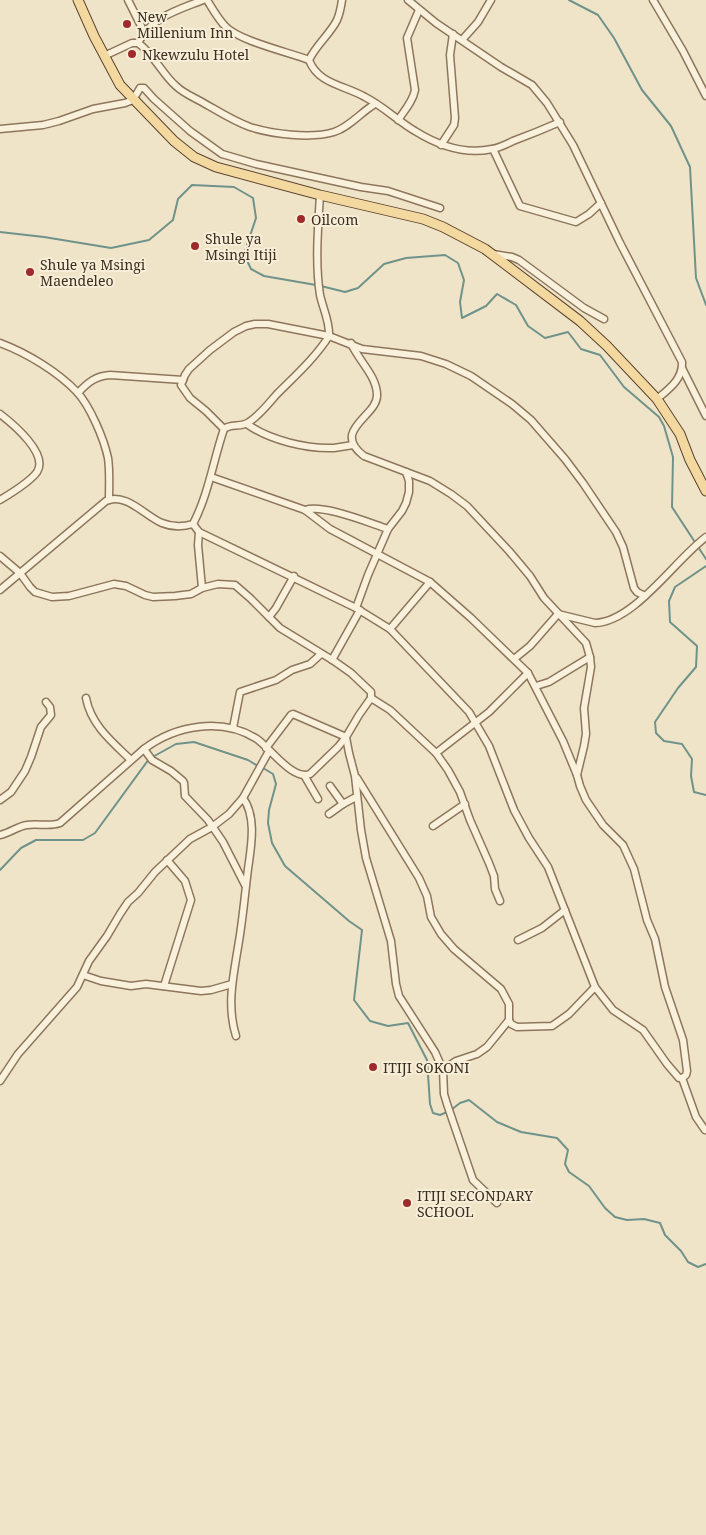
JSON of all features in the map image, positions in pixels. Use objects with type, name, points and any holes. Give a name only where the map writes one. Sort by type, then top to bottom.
[{"type":"main road","points":[[78,0],[120,85],[174,141],[194,157],[216,167],[320,195],[423,219],[443,226],[492,254],[580,321],[607,346],[657,399],[680,434],[690,460],[706,491]]},
{"type":"street","points":[[128,0],[144,32]]},
{"type":"street","points":[[138,43],[144,32],[162,16],[203,0]]},
{"type":"street","points":[[207,0],[225,26],[231,31],[255,42],[309,60]]},
{"type":"street","points":[[309,60],[322,39],[336,22],[342,0]]},
{"type":"street","points":[[410,0],[419,10],[453,34],[501,67],[532,85],[560,122],[682,362],[679,377],[657,399]]},
{"type":"street","points":[[462,40],[478,22],[491,0]]},
{"type":"street","points":[[653,0],[683,51],[706,96]]},
{"type":"street","points":[[398,120],[414,96],[415,90],[407,38],[419,10]]},
{"type":"street","points":[[441,145],[454,125],[455,118],[450,55],[453,34]]},
{"type":"street","points":[[104,56],[132,43],[138,43],[147,51],[167,78],[180,90],[228,117],[262,130],[297,134],[334,132],[347,126],[375,104]]},
{"type":"street","points":[[309,60],[312,68],[324,79],[367,98],[414,131],[451,148],[463,150],[493,149],[560,122]]},
{"type":"street","points":[[0,129],[43,125],[93,109],[117,105],[133,100],[140,88],[145,88],[154,99],[190,131],[222,154],[256,164],[361,187],[388,190],[440,208]]},
{"type":"street","points":[[493,149],[520,206],[576,222],[589,214],[600,203]]},
{"type":"street","points":[[193,524],[211,477],[224,429],[228,426],[247,424],[257,416],[299,372],[329,336],[330,330],[320,296],[318,272],[320,195]]},
{"type":"street","points":[[492,254],[519,260],[584,308],[604,319]]},
{"type":"street","points":[[224,429],[183,390],[181,385],[189,369],[210,350],[234,332],[246,326],[268,324],[329,336],[362,349],[420,356],[446,364],[471,376],[512,404],[548,438],[583,483],[616,532],[623,547],[634,588],[645,596]]},
{"type":"street","points":[[0,352],[2,344],[36,360],[78,393],[91,413],[105,446],[110,476],[110,500]]},
{"type":"street","points":[[351,344],[375,383],[377,394],[377,401],[352,434],[356,450],[364,456],[430,481],[467,506],[530,576],[544,598],[586,643],[590,657],[584,717],[586,734],[578,775]]},
{"type":"street","points":[[682,368],[706,416]]},
{"type":"street","points":[[78,393],[94,378],[102,375],[183,380]]},
{"type":"street","points":[[0,414],[20,431],[37,453],[40,464],[38,470],[32,476],[0,500]]},
{"type":"street","points":[[247,424],[264,435],[301,445],[334,448],[353,444]]},
{"type":"street","points":[[332,660],[358,609],[364,584],[388,529],[406,503],[409,487],[406,472]]},
{"type":"street","points":[[211,477],[305,510],[330,529],[430,582],[465,612],[528,673],[578,775],[580,786],[593,811],[603,826],[623,845],[634,869],[647,920],[655,939],[665,987],[683,1040],[687,1071],[686,1075],[682,1078]]},
{"type":"street","points":[[0,590],[110,500],[116,499],[125,502],[160,523],[180,526],[193,524]]},
{"type":"street","points":[[305,510],[317,508],[343,514],[388,529]]},
{"type":"street","points":[[193,524],[199,532],[294,576],[358,609],[390,629],[469,712],[489,746],[514,810],[548,868],[595,987],[613,1010],[643,1030],[667,1064],[679,1078],[682,1078],[696,1117],[705,1130]]},
{"type":"street","points":[[199,532],[198,545],[202,588]]},
{"type":"street","points":[[558,614],[601,623],[618,617],[645,596],[691,548],[704,539]]},
{"type":"street","points":[[0,556],[20,573],[35,592],[52,597],[69,596],[114,584],[126,586],[154,597],[191,594],[202,588],[218,584],[236,585],[280,628],[351,673],[371,692],[371,698],[346,737],[310,774],[304,775],[296,772],[268,750],[259,740],[233,728],[208,726],[180,730],[158,740],[148,754],[131,760],[60,823],[54,826],[24,825],[0,835]]},
{"type":"street","points":[[269,617],[294,576]]},
{"type":"street","points":[[390,629],[430,582]]},
{"type":"street","points":[[514,660],[530,646],[558,614]]},
{"type":"street","points":[[233,728],[240,692],[276,680],[292,670],[310,664],[321,654]]},
{"type":"street","points":[[536,686],[549,682],[590,657]]},
{"type":"street","points":[[436,753],[500,702],[528,673]]},
{"type":"street","points":[[86,698],[88,708],[103,733],[131,760]]},
{"type":"street","points":[[371,698],[390,710],[436,753],[448,770],[465,804],[492,870],[495,889],[500,901]]},
{"type":"street","points":[[0,800],[11,792],[28,764],[41,727],[51,715],[50,707],[46,702]]},
{"type":"street","points":[[0,1081],[18,1054],[77,987],[89,961],[120,914],[154,872],[190,839],[212,827],[229,814],[243,798],[268,750],[293,714],[346,737]]},
{"type":"street","points":[[346,737],[355,776],[356,797],[366,858],[391,941],[399,996],[410,1016],[432,1045],[443,1070],[444,1094],[474,1180],[498,1203]]},
{"type":"street","points":[[148,754],[183,781],[185,796],[201,812],[231,855],[246,886]]},
{"type":"street","points":[[304,775],[318,799]]},
{"type":"street","points":[[355,776],[419,878],[427,896],[432,917],[441,934],[454,949],[501,988],[509,1004],[509,1020],[511,1024],[517,1027],[552,1026],[569,1014],[595,987]]},
{"type":"street","points":[[330,786],[343,804]]},
{"type":"street","points":[[329,814],[356,797]]},
{"type":"street","points":[[236,1036],[232,1018],[232,984],[241,928],[251,835],[250,810],[243,798]]},
{"type":"street","points":[[433,826],[465,804]]},
{"type":"street","points":[[164,986],[190,900],[185,881],[167,860]]},
{"type":"street","points":[[518,940],[542,928],[565,910]]},
{"type":"street","points":[[83,976],[131,986],[146,984],[201,991],[232,984]]},
{"type":"street","points":[[443,1070],[456,1061],[477,1054],[487,1047],[509,1020]]},
{"type":"waterway","points":[[569,0],[598,15],[614,38],[642,90],[671,126],[690,167],[696,278],[706,305]]},
{"type":"waterway","points":[[0,232],[111,248],[149,240],[173,220],[178,199],[192,185],[234,187],[253,198],[256,218],[244,254],[251,269],[264,276],[316,285]]},
{"type":"waterway","points":[[321,286],[345,292],[358,288],[384,264],[406,258],[445,255],[458,263],[464,280],[460,302],[462,318],[486,306],[497,294],[516,305],[528,326],[545,338],[568,332],[581,349],[600,355],[624,387],[659,417],[664,426],[673,457],[672,507],[706,559]]},
{"type":"waterway","points":[[706,566],[675,587],[669,601],[670,622],[697,646],[696,667],[678,688],[655,722],[656,733],[664,741],[682,744],[692,759],[691,776],[694,792],[706,795]]},
{"type":"waterway","points":[[0,870],[21,848],[36,840],[83,840],[95,833],[149,759],[176,744],[194,742],[248,760],[258,766]]},
{"type":"waterway","points":[[263,768],[273,774],[276,784],[269,810],[268,823],[272,843],[285,866],[362,930],[354,1000],[370,1021],[388,1026],[408,1023],[427,1060],[430,1104],[433,1113],[440,1115],[447,1112]]},
{"type":"waterway","points":[[451,1110],[460,1103],[469,1100],[497,1122],[521,1132],[557,1138],[568,1150],[565,1164],[569,1172],[589,1186],[605,1208],[615,1217],[627,1220],[644,1219],[660,1223],[665,1235],[681,1251],[688,1262],[698,1267],[706,1264]]},
{"type":"place","name":"New Millenium Inn","points":[[127,24]]},
{"type":"place","name":"Nkewzulu Hotel","points":[[132,54]]},
{"type":"place","name":"Oilcom","points":[[301,219]]},
{"type":"place","name":"Shule ya Msingi Itiji","points":[[195,246]]},
{"type":"place","name":"Shule ya Msingi Maendeleo","points":[[30,272]]},
{"type":"place","name":"ITIJI SOKONI","points":[[373,1067]]},
{"type":"place","name":"ITIJI SECONDARY SCHOOL","points":[[407,1203]]}]
